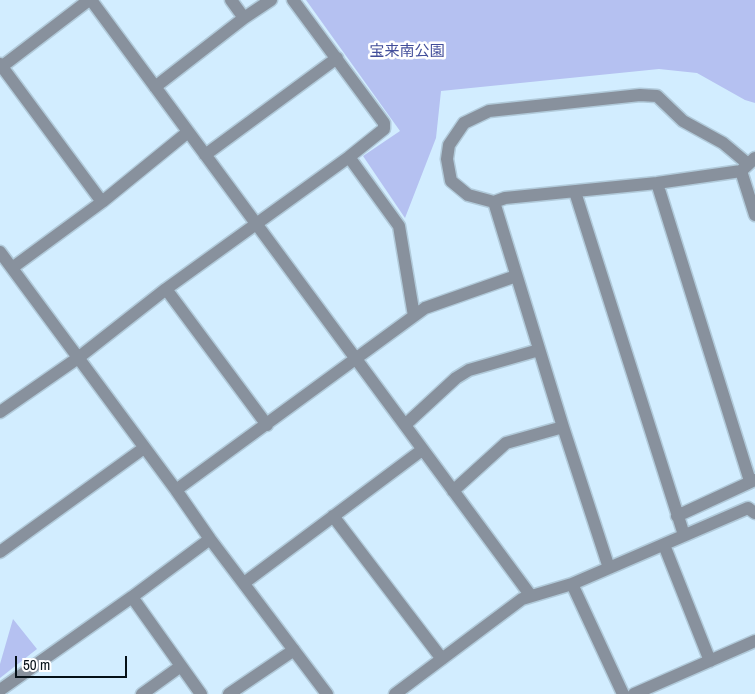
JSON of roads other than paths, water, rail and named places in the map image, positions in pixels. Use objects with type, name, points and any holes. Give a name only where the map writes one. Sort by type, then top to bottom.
[{"type":"street","points":[[102,202],[1,66],[90,0],[531,596]]},
{"type":"street","points":[[231,0],[244,18]]},
{"type":"street","points":[[155,86],[244,18],[271,0]]},
{"type":"street","points":[[0,412],[78,358],[166,289],[349,157],[384,129],[384,123],[294,0]]},
{"type":"street","points":[[205,155],[337,58]]},
{"type":"street","points":[[748,164],[657,182],[505,198],[494,202],[468,195],[451,181],[447,159],[449,145],[464,123],[489,110],[640,95],[657,96],[683,121],[723,143],[748,164],[755,216]]},
{"type":"street","points":[[12,268],[102,202],[188,132]]},
{"type":"street","points":[[349,157],[398,226],[414,316]]},
{"type":"street","points":[[657,182],[753,480],[677,516]]},
{"type":"street","points":[[575,192],[684,535]]},
{"type":"street","points":[[494,202],[563,427],[609,568]]},
{"type":"street","points":[[0,252],[210,539],[327,694]]},
{"type":"street","points":[[176,490],[425,308],[516,276]]},
{"type":"street","points":[[166,289],[267,425]]},
{"type":"street","points":[[405,425],[456,378],[468,370],[539,350]]},
{"type":"street","points":[[453,491],[506,443],[563,427]]},
{"type":"street","points":[[0,552],[144,448]]},
{"type":"street","points":[[244,583],[422,450]]},
{"type":"street","points":[[395,694],[522,599],[572,584],[748,508],[755,513]]},
{"type":"street","points":[[333,516],[442,659]]},
{"type":"street","points":[[0,690],[132,597],[210,539]]},
{"type":"street","points":[[664,545],[710,660]]},
{"type":"street","points":[[572,584],[623,694]]},
{"type":"street","points":[[132,597],[202,694]]},
{"type":"street","points":[[634,694],[755,641]]},
{"type":"street","points":[[229,694],[294,650]]},
{"type":"street","points":[[142,694],[181,666]]},
{"type":"park label","name":"宝来南公園","points":[[407,52]]}]
